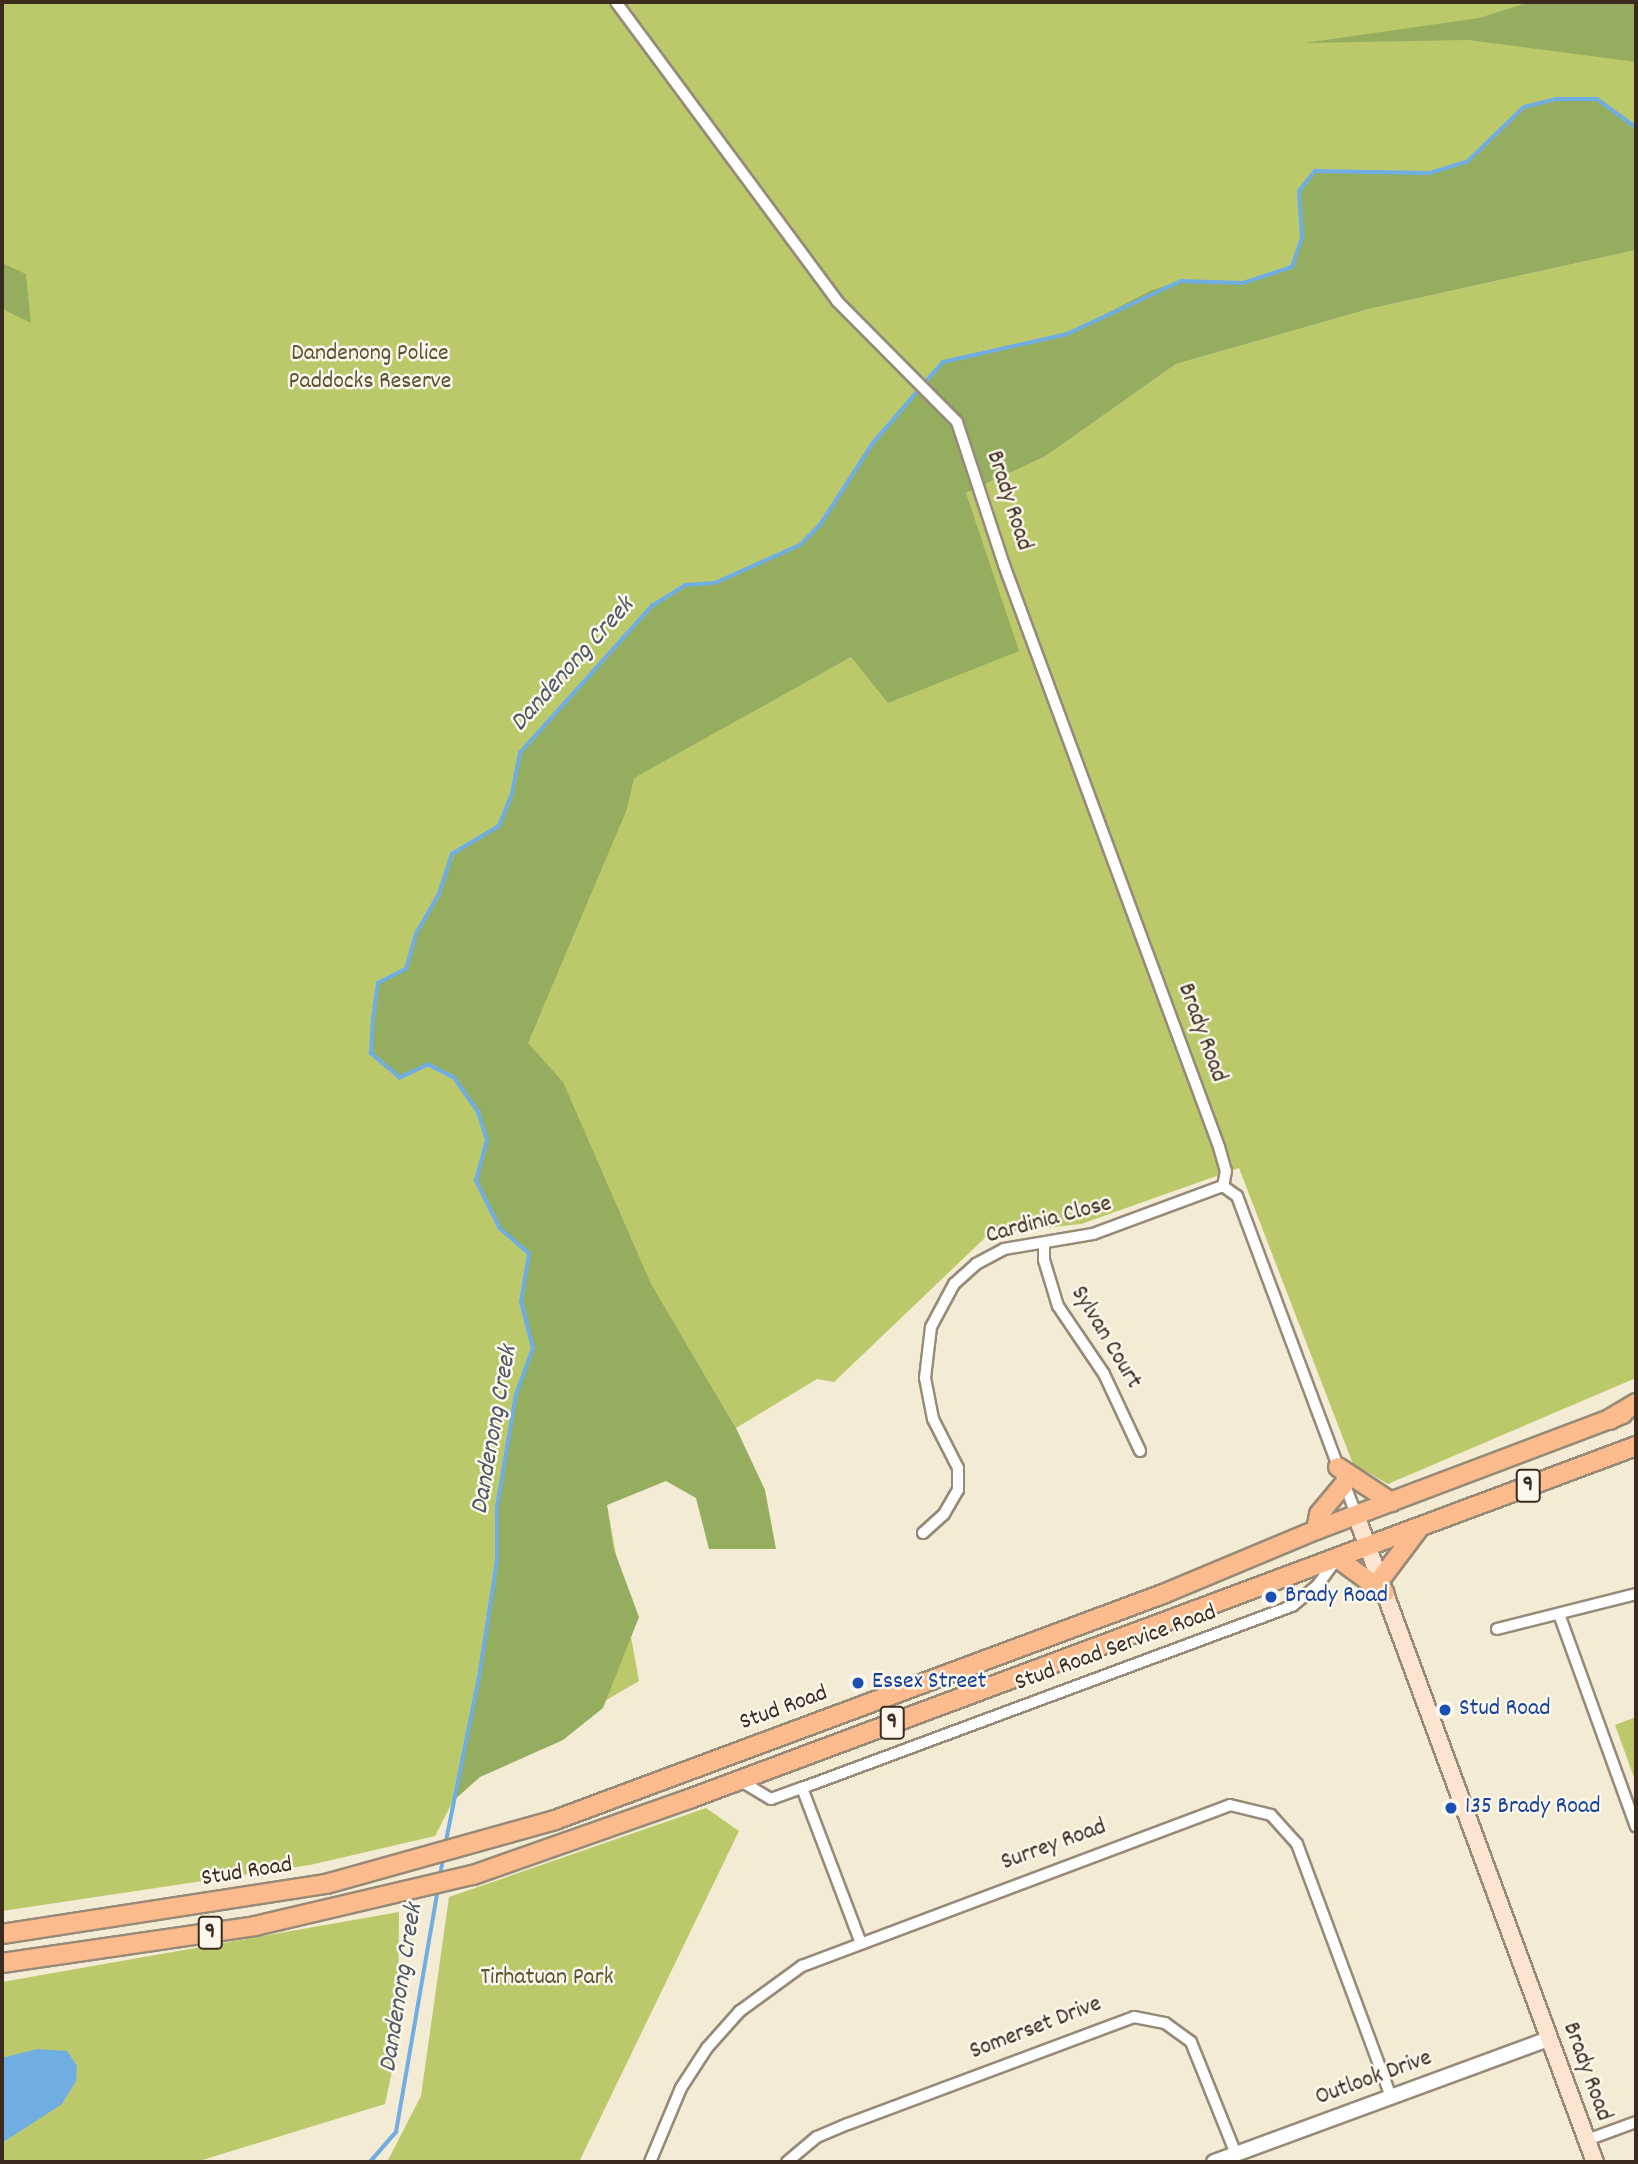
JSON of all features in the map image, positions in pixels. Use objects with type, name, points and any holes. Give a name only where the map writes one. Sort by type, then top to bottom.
[{"type":"highway","points":[[1609,1419],[1636,1403]]},
{"type":"highway","name":"Stud Road","points":[[2,1934],[244,1899],[408,1863],[555,1820],[995,1657],[1316,1530],[1636,1410]]},
{"type":"highway","name":"Stud Road","points":[[2,1963],[255,1926],[404,1894],[473,1875],[739,1780],[1636,1446]]},
{"type":"highway","points":[[1316,1530],[1319,1514],[1341,1476],[1391,1502]]},
{"type":"highway","points":[[1337,1558],[1383,1587],[1420,1527]]},
{"type":"main road","name":"Brady Road","points":[[1356,1515],[1595,2162]]},
{"type":"street","name":"Brady Road","points":[[617,2],[837,301],[948,408],[964,437],[1004,565],[1219,1147],[1226,1171],[1223,1186],[1238,1200],[1356,1515]]},
{"type":"street","name":"Cardinia Close","points":[[923,1532],[954,1501],[959,1482],[956,1461],[936,1427],[927,1396],[925,1361],[934,1319],[954,1284],[981,1260],[1009,1247],[1105,1231],[1223,1186]]},
{"type":"street","name":"Sylvan Court","points":[[1044,1243],[1044,1260],[1058,1306],[1104,1374],[1140,1451]]},
{"type":"street","name":"Stud Road Service Road","points":[[739,1780],[771,1799],[802,1788],[1292,1606],[1317,1586],[1337,1558]]},
{"type":"street","points":[[1497,1629],[1636,1594]]},
{"type":"street","points":[[1559,1614],[1636,1827]]},
{"type":"street","points":[[802,1788],[860,1941]]},
{"type":"street","name":"Surrey Road","points":[[650,2162],[681,2088],[707,2048],[740,2011],[802,1966],[860,1941],[1217,1807],[1260,1809],[1283,1824],[1297,1844],[1391,2097]]},
{"type":"street","name":"Somerset Drive","points":[[787,2162],[817,2137],[848,2124],[1134,2017],[1165,2023],[1191,2042],[1236,2154]]},
{"type":"street","name":"Outlook Drive","points":[[1214,2162],[1549,2039]]},
{"type":"street","points":[[1587,2140],[1636,2122]]},
{"type":"green space","name":"Dandenong Police Paddocks Reserve","points":[[2,2],[1636,2],[1636,127],[1597,99],[1490,137],[1467,162],[1430,173],[1315,171],[1299,191],[1302,238],[1292,267],[1243,283],[1181,281],[1067,334],[978,352],[873,443],[820,525],[797,547],[732,722],[851,657],[966,493],[1046,456],[1176,364],[1369,309],[1636,250],[1636,1378],[1388,1484],[1353,1464],[1239,1168],[1081,1224],[989,1234],[834,1382],[817,1379],[736,1428],[663,1305],[723,1434],[607,1505],[639,1681],[497,1764],[459,1771],[453,1801],[435,1836],[310,1865],[2,1911]]},
{"type":"green space","points":[[1530,2],[1636,2],[1636,62],[1468,40],[1304,43],[1479,18]]},
{"type":"green space","points":[[1557,99],[1597,99],[1636,127],[1636,250],[1369,309],[1176,364],[1046,456],[966,493],[1019,651],[888,703],[851,657],[634,778],[627,809],[528,1043],[563,1082],[651,1284],[736,1428],[765,1490],[776,1549],[709,1549],[696,1498],[666,1481],[607,1505],[613,1547],[639,1617],[603,1708],[563,1740],[480,1777],[453,1801],[479,1678],[497,1561],[497,1507],[516,1395],[533,1348],[521,1302],[529,1254],[500,1229],[476,1181],[487,1139],[478,1112],[455,1078],[428,1065],[400,1078],[371,1054],[378,983],[406,969],[416,934],[439,894],[455,853],[499,825],[512,794],[520,753],[652,606],[685,585],[715,583],[800,545],[820,525],[873,443],[943,362],[1067,334],[1150,291],[1181,281],[1243,283],[1293,265],[1302,238],[1299,191],[1315,171],[1431,173],[1467,162],[1524,107]]},
{"type":"green space","points":[[2,263],[26,274],[31,323],[2,309]]},
{"type":"green space","points":[[1636,1717],[1636,1783],[1615,1725]]},
{"type":"green space","name":"Tirhatuan Park","points":[[706,1808],[739,1831],[579,2162],[387,2162],[421,2096],[449,1897]]},
{"type":"green space","points":[[399,1912],[398,2043],[385,2104],[196,2162],[2,2162],[2,1982]]},
{"type":"water","points":[[37,2049],[67,2051],[77,2066],[76,2081],[62,2104],[2,2143],[2,2058]]},
{"type":"waterway","name":"Dandenong Creek","points":[[445,1846],[479,1678],[497,1561],[497,1507],[516,1395],[533,1348],[521,1302],[529,1254],[500,1229],[476,1181],[487,1140],[478,1112],[454,1078],[428,1065],[400,1078],[371,1054],[373,1019],[378,983],[406,969],[416,934],[439,894],[452,854],[499,826],[512,794],[520,753],[652,606],[685,585],[715,583],[800,545],[820,525],[873,443],[943,362],[1067,334],[1181,281],[1243,283],[1292,267],[1302,238],[1299,191],[1315,171],[1430,173],[1467,162],[1524,107],[1557,99],[1597,99],[1636,127]]},
{"type":"waterway","name":"Dandenong Creek","points":[[440,1877],[443,1857]]},
{"type":"waterway","name":"Dandenong Creek","points":[[370,2162],[396,2132],[438,1888]]},
{"type":"place","name":"Brady Road","points":[[1271,1597]]},
{"type":"place","name":"Essex Street","points":[[858,1683]]},
{"type":"place","name":"Stud Road","points":[[1445,1710]]},
{"type":"place","name":"135 Brady Road","points":[[1451,1808]]}]
